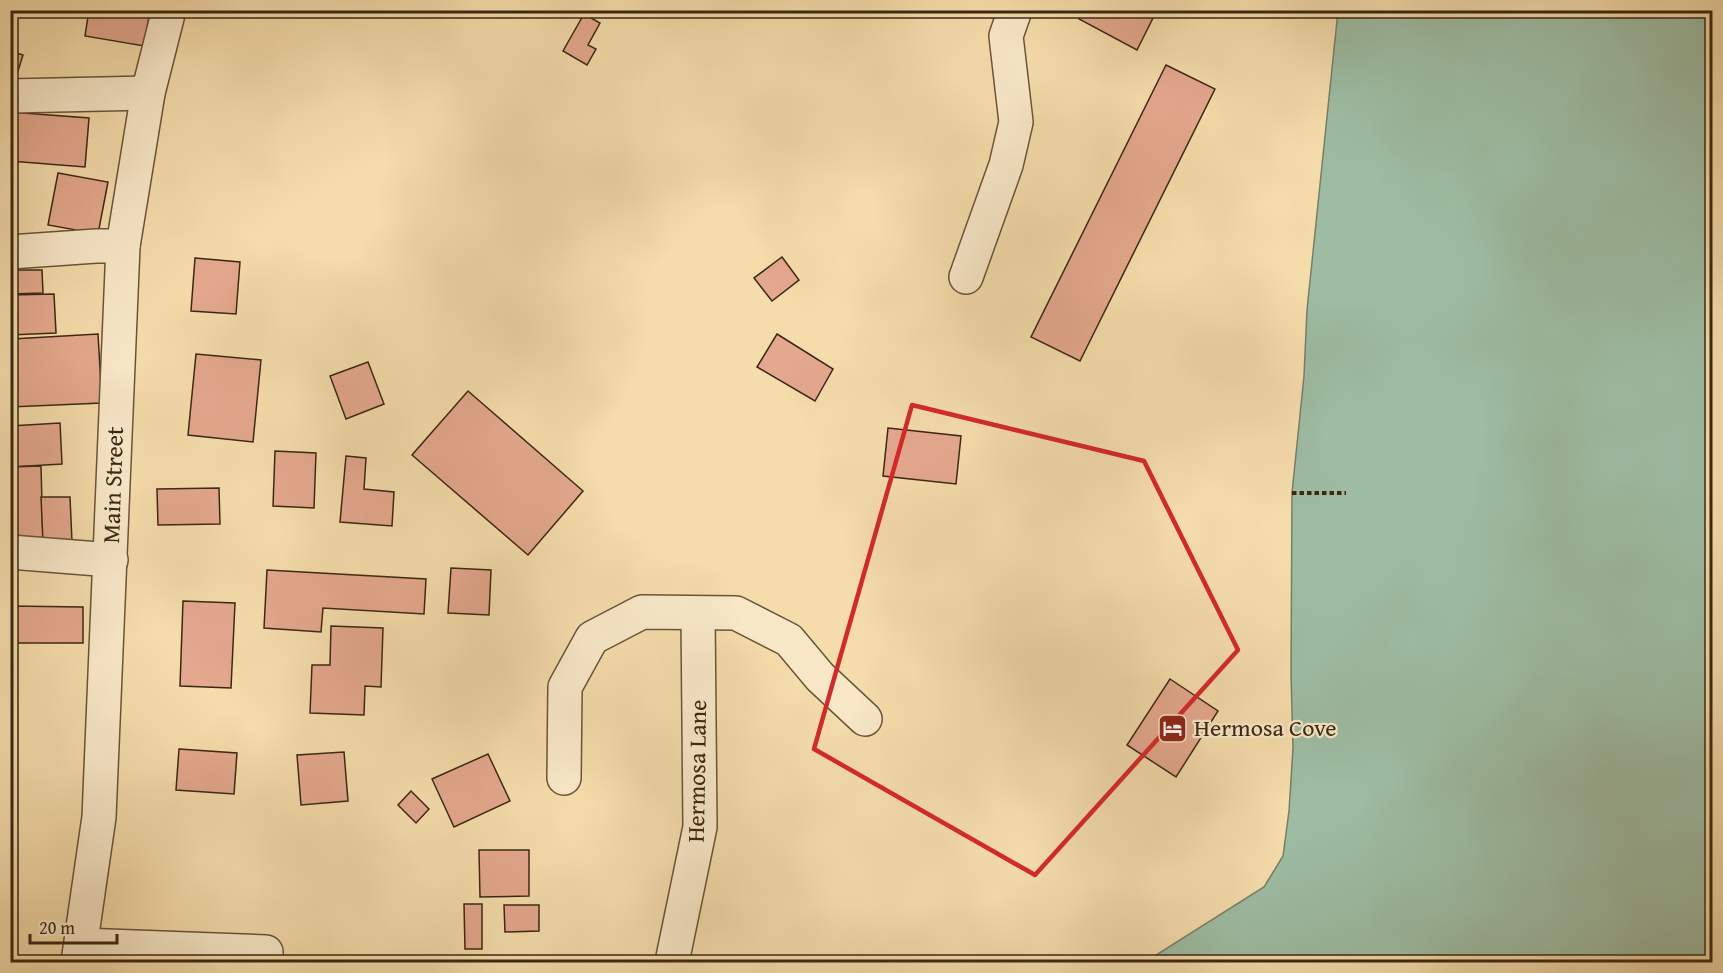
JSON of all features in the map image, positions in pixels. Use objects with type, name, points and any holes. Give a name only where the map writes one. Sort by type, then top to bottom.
[{"type":"street","name":"Main Street","points":[[80,954],[99,817],[123,246],[148,93],[169,10]]},
{"type":"street","points":[[966,277],[1006,165],[1016,122],[1006,36],[1015,10]]},
{"type":"street","points":[[10,96],[148,93]]},
{"type":"street","points":[[10,252],[123,246]]},
{"type":"street","points":[[10,552],[111,560]]},
{"type":"street","points":[[564,778],[565,687],[592,638],[642,612],[736,613],[789,640],[820,677],[865,719]]},
{"type":"street","name":"Hermosa Lane","points":[[672,963],[700,827],[698,614]]},
{"type":"street","points":[[80,954],[266,952],[266,963]]},
{"type":"path","points":[[1292,493],[1346,493]]},
{"type":"highlighted area","points":[[912,405],[1144,461],[1238,650],[1035,875],[814,749]]},
{"type":"shaded area","points":[[1338,11],[1712,11],[1712,962],[1145,962],[1264,887],[1283,856],[1289,811],[1293,748],[1292,493],[1304,376],[1307,310]]},
{"type":"building","points":[[89,10],[150,10],[144,46],[85,36]]},
{"type":"building","points":[[1083,10],[1157,10],[1137,50],[1079,19]]},
{"type":"building","points":[[584,14],[600,23],[588,45],[596,49],[587,65],[563,51]]},
{"type":"building","points":[[10,51],[23,55],[13,87],[10,86]]},
{"type":"building","points":[[1166,65],[1215,89],[1080,361],[1031,337]]},
{"type":"building","points":[[10,112],[89,118],[85,167],[10,161]]},
{"type":"building","points":[[58,173],[108,182],[98,234],[48,225]]},
{"type":"building","points":[[782,257],[799,280],[772,301],[754,278]]},
{"type":"building","points":[[195,258],[240,262],[236,314],[191,311]]},
{"type":"building","points":[[10,270],[42,270],[43,293],[10,294]]},
{"type":"building","points":[[54,294],[56,333],[10,335],[10,295]]},
{"type":"building","points":[[98,334],[102,403],[10,407],[12,339]]},
{"type":"building","points":[[777,334],[833,369],[815,401],[757,367]]},
{"type":"building","points":[[196,354],[261,360],[253,442],[188,435]]},
{"type":"building","points":[[368,362],[384,404],[346,419],[330,376]]},
{"type":"building","points":[[468,391],[583,491],[528,555],[412,455]]},
{"type":"building","points":[[60,423],[62,464],[10,467],[10,426]]},
{"type":"building","points":[[888,428],[961,436],[956,484],[883,476]]},
{"type":"building","points":[[275,451],[316,453],[314,508],[273,506]]},
{"type":"building","points":[[346,456],[366,458],[364,489],[394,492],[392,526],[340,522]]},
{"type":"building","points":[[41,466],[43,542],[10,543],[10,467]]},
{"type":"building","points":[[219,488],[220,524],[158,525],[157,489]]},
{"type":"building","points":[[41,497],[70,497],[72,542],[43,542]]},
{"type":"building","points":[[451,568],[491,570],[489,615],[448,613]]},
{"type":"building","points":[[267,570],[426,579],[424,614],[323,608],[321,632],[264,628]]},
{"type":"building","points":[[183,601],[235,603],[231,688],[180,686]]},
{"type":"building","points":[[10,606],[83,607],[83,643],[10,643]]},
{"type":"building","points":[[331,626],[383,628],[381,687],[365,686],[364,715],[310,713],[312,665],[330,665]]},
{"type":"building","name":"Hermosa Cove","points":[[1170,679],[1218,711],[1176,777],[1127,745]]},
{"type":"building","points":[[179,749],[237,753],[234,794],[176,790]]},
{"type":"building","points":[[344,752],[348,801],[301,805],[297,755]]},
{"type":"building","points":[[488,754],[510,801],[454,827],[432,779]]},
{"type":"building","points":[[411,791],[429,809],[416,823],[398,805]]},
{"type":"building","points":[[479,850],[529,850],[529,896],[480,897]]},
{"type":"building","points":[[464,904],[482,904],[482,949],[465,949]]},
{"type":"building","points":[[504,905],[539,905],[539,931],[505,932]]},
{"type":"place","name":"Hermosa Cove","points":[[1173,728]]}]
